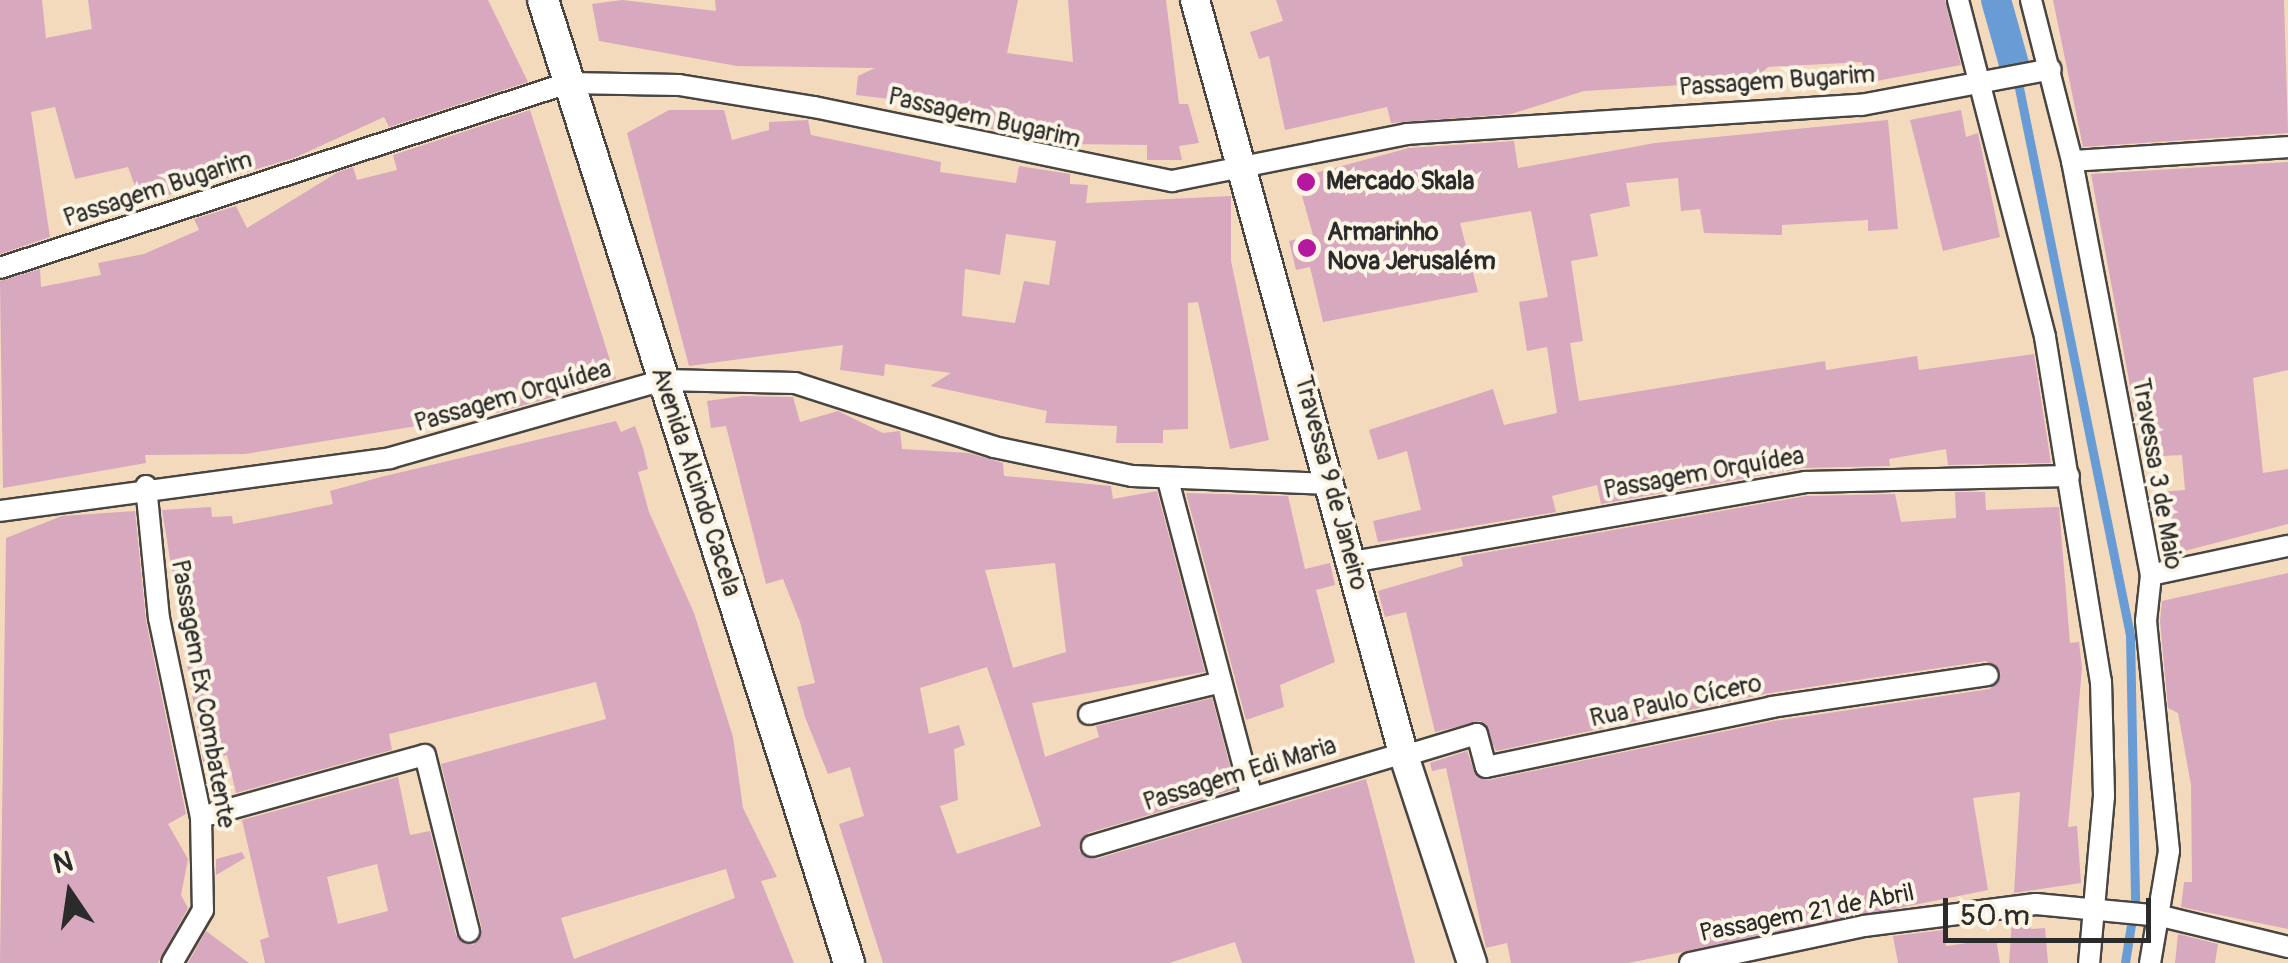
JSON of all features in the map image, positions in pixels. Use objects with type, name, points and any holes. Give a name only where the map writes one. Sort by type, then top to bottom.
[{"type":"main road","name":"Avenida Alcindo Cacela","points":[[543,0],[849,963]]},
{"type":"street","name":"Travessa 9 de Janeiro","points":[[1196,0],[1248,170],[1404,754],[1472,963]]},
{"type":"street","points":[[1958,0],[1991,82],[2046,338],[2101,681],[2104,909],[2089,963]]},
{"type":"street","name":"Travessa 3 de Maio","points":[[2031,0],[2072,161],[2151,575],[2146,621],[2169,851],[2150,963]]},
{"type":"street","name":"Passagem Bugarim","points":[[0,268],[568,82],[679,85],[795,104],[1172,180],[1248,170],[1349,142],[1471,126],[1861,105],[2046,70]]},
{"type":"street","points":[[2072,161],[2288,146]]},
{"type":"street","name":"Passagem Orquídea","points":[[0,511],[146,486],[390,458],[663,380],[796,383],[994,447],[1168,480],[1330,484]]},
{"type":"street","name":"Passagem Orquídea","points":[[1352,562],[1805,482],[2069,476]]},
{"type":"street","points":[[1168,480],[1252,797]]},
{"type":"street","name":"Passagem Ex Combatente","points":[[146,486],[159,618],[202,817],[203,910],[172,963]]},
{"type":"street","points":[[2151,575],[2288,546]]},
{"type":"street","name":"Rua Paulo Cícero","points":[[1404,754],[1477,734],[1486,767],[1772,707],[1988,676]]},
{"type":"street","points":[[1089,714],[1221,682]]},
{"type":"street","name":"Passagem Edi Maria","points":[[1092,846],[1404,754]]},
{"type":"street","points":[[202,817],[425,755],[469,932]]},
{"type":"street","name":"Passagem 21 de Abril","points":[[1690,963],[1977,908],[2104,909],[2156,917],[2234,940],[2288,947]]},
{"type":"street","points":[[2231,963],[2234,940]]},
{"type":"building","points":[[0,0],[42,0],[46,38],[92,29],[88,0],[488,0],[528,82],[389,127],[384,117],[294,158],[141,203],[128,167],[75,179],[55,107],[31,112],[50,237],[0,254]]},
{"type":"building","points":[[622,0],[716,11],[715,0],[1018,0],[1007,53],[1073,62],[1068,0],[1166,0],[1179,104],[1188,104],[1199,143],[1179,146],[1182,160],[1147,160],[1147,145],[1070,144],[945,120],[946,112],[924,103],[856,95],[858,76],[875,68],[737,66],[599,41],[592,4]]},
{"type":"building","points":[[1276,0],[1945,0],[1961,65],[1866,83],[1862,62],[1768,67],[1751,83],[1684,94],[1682,85],[1584,91],[1511,114],[1391,123],[1387,107],[1285,130],[1269,56],[1259,59],[1250,32],[1283,21]]},
{"type":"building","points":[[2053,0],[2284,0],[2288,133],[2083,147]]},
{"type":"building","points":[[530,110],[616,379],[497,413],[245,454],[145,455],[146,463],[3,488],[0,281],[40,269],[41,287],[101,275],[98,263],[144,254],[199,230],[194,219],[236,206],[247,228],[338,172],[353,167],[357,180],[397,170],[393,155]]},
{"type":"building","points":[[669,110],[724,110],[732,140],[769,130],[769,122],[808,120],[811,135],[941,162],[940,172],[1016,183],[1019,166],[1070,174],[1070,184],[1088,185],[1086,203],[1231,196],[1231,261],[1269,440],[1230,449],[1198,302],[1188,303],[1188,429],[1163,430],[1163,443],[1116,443],[1117,426],[1045,423],[1047,411],[930,386],[951,373],[885,364],[884,376],[840,370],[843,345],[689,366],[627,133]],"holes":[[[1006,234],[1056,241],[1049,285],[1024,281],[1015,323],[962,316],[965,269],[1000,275]]]},
{"type":"building","points":[[1961,110],[1966,137],[1978,133],[2000,237],[1943,251],[1910,120]]},
{"type":"building","points":[[1888,120],[1898,229],[1868,231],[1868,220],[1782,225],[1782,235],[1704,233],[1700,209],[1681,211],[1678,178],[1626,183],[1630,206],[1590,214],[1598,256],[1571,261],[1583,341],[1570,343],[1579,401],[1825,361],[1826,370],[1917,356],[1919,370],[2034,354],[2051,463],[1948,465],[1946,449],[1889,459],[1890,466],[1803,468],[1601,504],[1597,485],[1552,496],[1556,512],[1378,542],[1373,521],[1421,510],[1407,451],[1378,460],[1369,430],[1493,389],[1504,425],[1557,413],[1547,347],[1527,351],[1519,302],[1548,297],[1531,211],[1460,223],[1478,292],[1323,322],[1310,267],[1296,270],[1289,241],[1313,235],[1297,178],[1409,148],[1514,141],[1518,168],[1655,143]]},
{"type":"building","points":[[2288,162],[2288,370],[2253,378],[2263,473],[2288,469],[2288,524],[2169,555],[2161,492],[2185,490],[2182,455],[2143,457],[2091,174]]},
{"type":"building","points":[[743,396],[793,397],[800,422],[838,411],[883,433],[900,431],[902,449],[969,453],[1003,463],[1004,476],[1111,486],[1113,499],[1157,491],[1205,672],[1032,703],[1045,757],[1099,737],[1096,726],[1212,698],[1236,789],[1088,833],[1079,851],[1096,859],[1366,779],[1415,963],[1242,963],[1235,942],[1169,963],[883,963],[839,824],[864,816],[850,767],[828,774],[805,717],[797,687],[815,683],[800,622],[783,579],[766,584],[726,426],[711,428],[707,401]],"holes":[[[1055,563],[1066,652],[1013,668],[985,570]],[[987,667],[1041,826],[957,854],[940,806],[958,800],[954,749],[965,745],[959,725],[929,734],[920,688]]]},
{"type":"building","points":[[616,421],[621,432],[635,426],[648,469],[638,472],[649,512],[694,613],[733,737],[743,808],[777,877],[761,881],[794,963],[265,963],[260,940],[269,937],[242,820],[398,777],[410,835],[430,831],[456,935],[473,945],[482,929],[441,764],[606,719],[596,682],[389,734],[392,750],[236,793],[227,755],[203,762],[162,510],[211,507],[212,517],[232,516],[233,524],[333,504],[330,491]],"holes":[[[377,864],[388,911],[338,924],[327,877]],[[726,869],[735,898],[574,959],[561,918]]]},
{"type":"building","points":[[1955,492],[1985,492],[1986,510],[2059,507],[2070,643],[2079,642],[2082,668],[2068,827],[2077,826],[2081,883],[2014,893],[2020,792],[1973,798],[1988,890],[1628,963],[1511,963],[1507,943],[1486,948],[1446,768],[1432,771],[1430,763],[1467,751],[1476,776],[1489,780],[1774,721],[1990,689],[2001,672],[1986,661],[1770,693],[1496,751],[1481,721],[1435,732],[1406,612],[1385,617],[1378,591],[1463,566],[1461,557],[1806,496],[1895,494],[1901,522],[1956,518]]},
{"type":"building","points":[[1186,493],[1288,496],[1305,569],[1330,563],[1335,585],[1316,590],[1335,662],[1280,685],[1284,707],[1246,720]]},
{"type":"building","points":[[135,511],[146,621],[186,814],[168,824],[188,859],[181,895],[188,908],[158,963],[0,963],[6,538],[62,516]]},
{"type":"building","points":[[2288,573],[2288,929],[2181,907],[2184,882],[2192,882],[2191,785],[2178,713],[2168,708],[2160,621],[2162,601]]},
{"type":"building","points":[[242,852],[245,858],[216,875],[216,859]]},
{"type":"building","points":[[2029,919],[2031,929],[2045,928],[2048,963],[2009,963],[2012,921]]},
{"type":"building","points":[[1943,930],[1946,946],[1996,939],[2000,963],[1898,963],[1893,936]]},
{"type":"building","points":[[206,931],[249,963],[188,963]]},
{"type":"building","points":[[2178,934],[2218,944],[2215,963],[2175,963]]},
{"type":"waterway","points":[[1996,0],[2016,71]]},
{"type":"waterway","points":[[2016,73],[2130,635],[2135,899],[2125,963]]},
{"type":"place","name":"Mercado Skala","points":[[1306,182]]},
{"type":"place","name":"Armarinho Nova Jerusalém","points":[[1307,248]]}]
